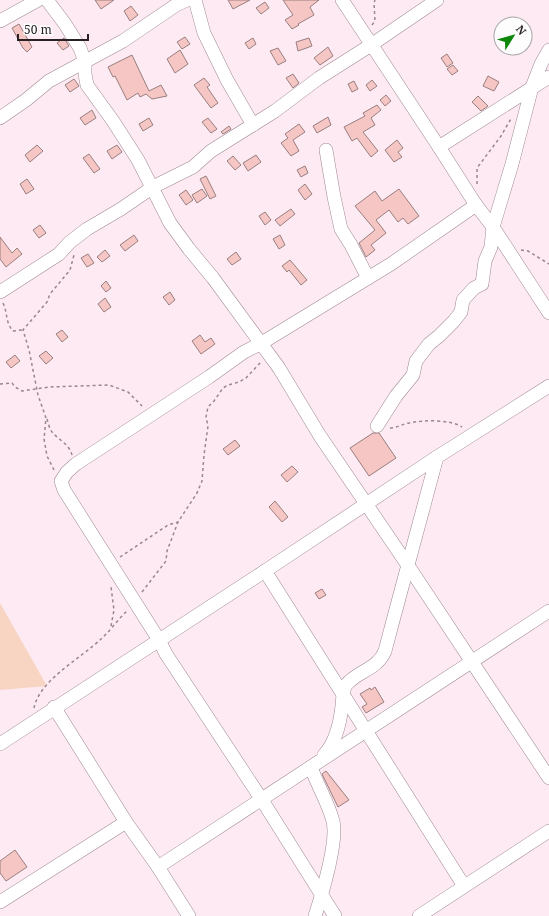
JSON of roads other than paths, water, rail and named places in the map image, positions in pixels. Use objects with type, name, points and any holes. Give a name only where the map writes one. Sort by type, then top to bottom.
[{"type":"street","points":[[0,21],[38,0]]},
{"type":"street","points":[[47,0],[66,24],[80,48],[86,62],[85,74],[87,85],[130,147],[153,187],[170,223],[213,278],[279,368],[320,436],[549,778]]},
{"type":"street","points":[[0,118],[26,100],[49,81],[123,41],[176,5],[187,0]]},
{"type":"street","points":[[195,0],[204,33],[227,80],[253,125]]},
{"type":"street","points":[[342,0],[476,205],[493,227],[549,313]]},
{"type":"street","points":[[0,294],[60,254],[70,242],[87,228],[121,209],[153,187],[193,167],[211,151],[275,111],[369,41],[437,0]]},
{"type":"street","points":[[377,426],[396,396],[413,375],[416,361],[429,344],[454,321],[461,312],[463,300],[474,288],[482,284],[485,261],[491,247],[493,227],[510,171],[532,87],[541,64],[549,50]]},
{"type":"street","points":[[439,147],[549,77]]},
{"type":"street","points":[[326,150],[335,204],[341,229],[368,278]]},
{"type":"street","points":[[335,916],[262,800],[166,654],[159,640],[64,490],[61,481],[63,476],[74,466],[209,377],[244,352],[263,348],[391,264],[476,205]]},
{"type":"street","points":[[0,744],[54,707],[265,571],[366,503],[549,386]]},
{"type":"street","points":[[315,916],[322,894],[335,835],[328,805],[315,779],[314,764],[329,749],[336,736],[343,694],[346,685],[382,658],[437,457]]},
{"type":"street","points":[[265,571],[464,886]]},
{"type":"street","points":[[158,867],[262,800],[314,764],[472,663],[549,611]]},
{"type":"street","points":[[54,707],[126,822],[158,867],[189,916]]},
{"type":"street","points":[[0,902],[126,822]]},
{"type":"street","points":[[419,916],[549,831]]}]
